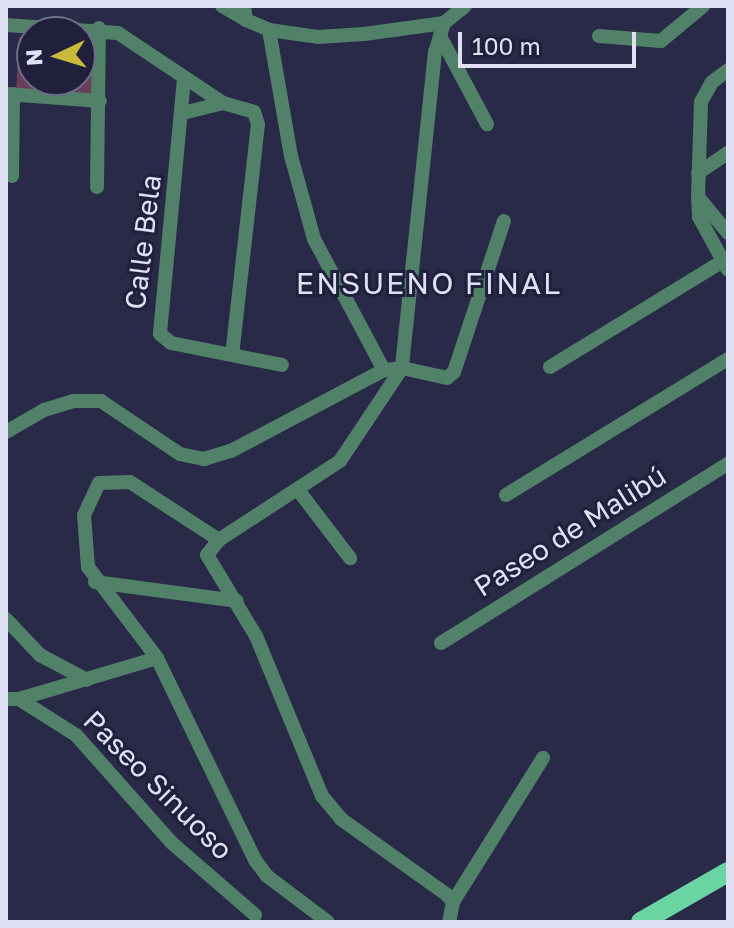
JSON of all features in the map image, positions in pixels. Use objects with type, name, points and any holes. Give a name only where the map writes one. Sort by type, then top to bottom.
[{"type":"main road","points":[[641,922],[728,872]]},
{"type":"street","points":[[222,6],[245,13],[269,30],[318,37],[442,30]]},
{"type":"street","points":[[453,902],[330,808],[237,601],[208,559],[208,551],[219,540],[340,461],[355,443],[392,368],[442,30],[465,6]]},
{"type":"street","points":[[599,36],[661,41],[703,6]]},
{"type":"street","points":[[6,25],[99,28],[143,47],[184,79],[223,103],[254,112],[258,124],[232,355]]},
{"type":"street","points":[[97,187],[99,28]]},
{"type":"street","points":[[269,30],[291,156],[314,239],[392,368]]},
{"type":"street","points":[[442,30],[487,124]]},
{"type":"street","points":[[550,367],[726,263],[699,217],[698,173],[701,102],[712,82],[728,70]]},
{"type":"street","name":"Calle Bela","points":[[184,79],[160,334],[171,343],[282,365]]},
{"type":"street","points":[[12,176],[9,94],[100,101]]},
{"type":"street","points":[[183,113],[223,103]]},
{"type":"street","points":[[698,173],[728,153]]},
{"type":"street","points":[[698,197],[712,209],[728,233]]},
{"type":"street","points":[[6,432],[44,410],[73,401],[101,401],[180,454],[204,459],[231,451],[392,368],[440,379],[454,372],[504,221]]},
{"type":"street","points":[[506,495],[728,359]]},
{"type":"street","name":"Paseo de Malibú","points":[[441,643],[728,464]]},
{"type":"street","points":[[219,540],[144,488],[118,481],[99,483],[87,501],[82,532],[95,582],[157,658],[255,860],[285,891],[328,922]]},
{"type":"street","points":[[298,490],[350,558]]},
{"type":"street","points":[[95,582],[237,601]]},
{"type":"street","points":[[6,619],[40,655],[87,680]]},
{"type":"street","name":"Paseo Sinuoso","points":[[12,699],[157,658]]},
{"type":"street","name":"Paseo Sinuoso","points":[[12,699],[76,735],[172,843],[255,915]]},
{"type":"street","points":[[449,922],[453,902],[543,758]]},
{"type":"shaded area","points":[[96,38],[97,38],[97,98],[56,96],[96,96]]},
{"type":"district","name":"ENSUENO FINAL","points":[[429,283]]}]
